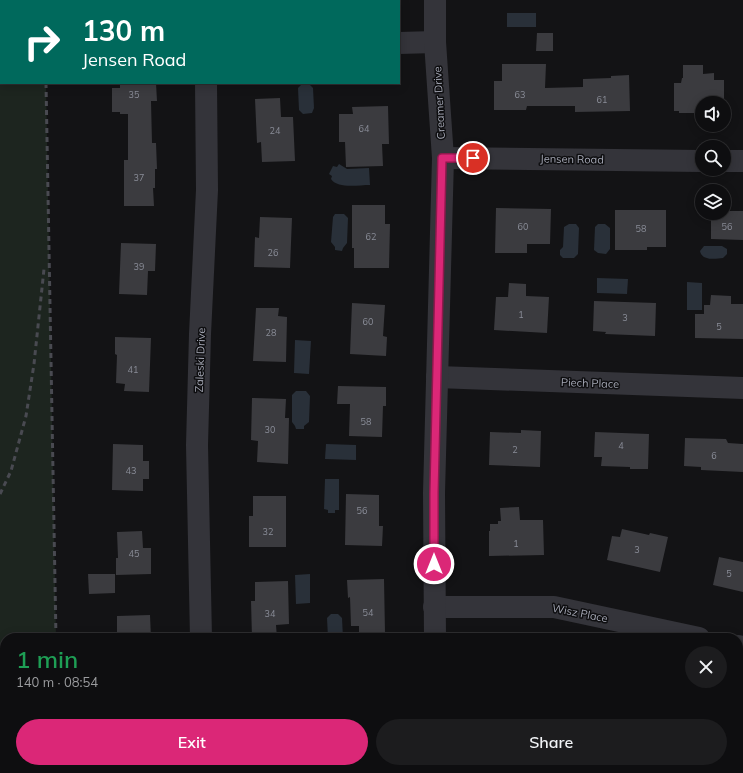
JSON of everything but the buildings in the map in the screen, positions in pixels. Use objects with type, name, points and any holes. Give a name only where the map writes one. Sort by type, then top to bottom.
[{"type":"street","name":"Creamer Drive","points":[[435,0],[442,158],[434,493],[435,633]]},
{"type":"street","points":[[400,43],[436,42]]},
{"type":"street","name":"Zaleski Drive","points":[[201,633],[198,445],[200,334],[207,190],[206,84]]},
{"type":"street","name":"Jensen Road","points":[[442,158],[695,161]]},
{"type":"street","points":[[731,161],[743,161]]},
{"type":"street","name":"Piech Place","points":[[437,377],[743,388]]},
{"type":"street","name":"Wisz Place","points":[[434,607],[554,607],[676,633]]},
{"type":"shaded area","points":[[507,13],[536,13],[536,27],[507,27]]},
{"type":"shaded area","points":[[0,84],[46,84],[56,633],[0,633]]},
{"type":"shaded area","points":[[302,84],[309,84],[313,88],[314,108],[312,113],[303,114],[299,110],[298,88]]},
{"type":"shaded area","points":[[339,164],[347,169],[369,168],[370,185],[348,186],[334,182],[331,179],[332,176],[329,174],[333,166],[337,167]]},
{"type":"shaded area","points":[[335,214],[344,214],[348,218],[347,243],[342,251],[335,250],[335,247],[331,242],[333,217]]},
{"type":"shaded area","points":[[569,224],[576,224],[579,228],[578,254],[574,258],[563,258],[560,255],[560,250],[563,247],[564,227]]},
{"type":"shaded area","points":[[598,224],[605,224],[610,228],[610,249],[606,254],[598,253],[594,250],[595,227]]},
{"type":"shaded area","points":[[704,246],[722,246],[727,249],[727,254],[723,258],[706,258],[700,251]]},
{"type":"shaded area","points":[[597,278],[628,279],[627,294],[597,293]]},
{"type":"shaded area","points":[[687,282],[702,283],[702,310],[687,310]]},
{"type":"shaded area","points":[[295,340],[311,341],[309,374],[294,373]]},
{"type":"shaded area","points":[[296,391],[306,391],[310,396],[309,422],[304,426],[304,429],[296,429],[292,422],[292,395]]},
{"type":"shaded area","points":[[326,444],[356,445],[356,460],[325,459]]},
{"type":"shaded area","points":[[325,479],[339,479],[339,510],[335,510],[335,513],[328,513],[328,510],[324,509]]},
{"type":"shaded area","points":[[310,574],[310,603],[296,604],[295,575]]},
{"type":"shaded area","points":[[331,614],[338,614],[342,618],[343,633],[328,633],[327,618]]},
{"type":"railway","points":[[46,84],[56,633]]},
{"type":"railway","points":[[0,494],[11,471],[26,416],[34,364],[44,269]]},
{"type":"route","points":[[434,564],[434,493],[442,158],[473,158]]}]
